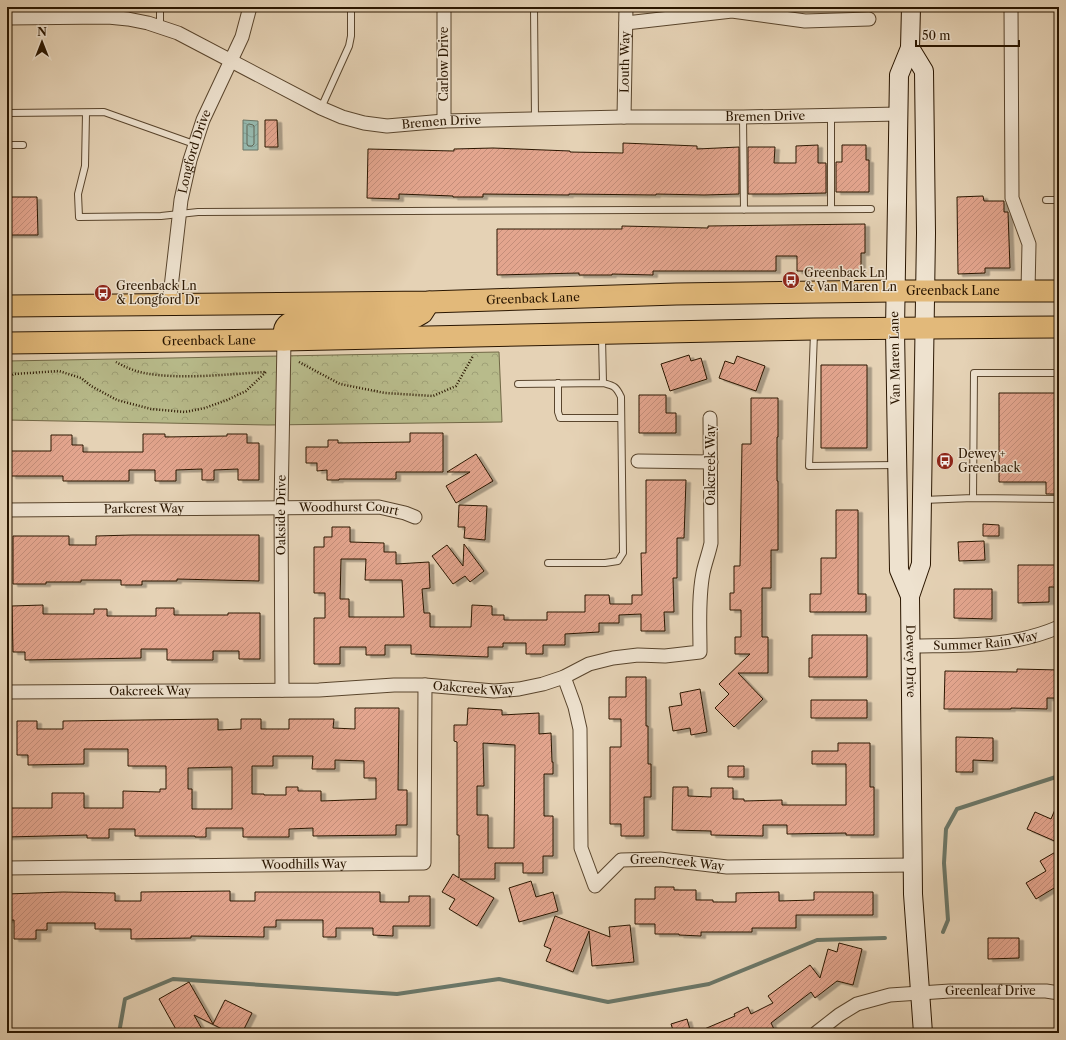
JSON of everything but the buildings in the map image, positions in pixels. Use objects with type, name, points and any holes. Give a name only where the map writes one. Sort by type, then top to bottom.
[{"type":"main road","name":"Van Maren Lane","points":[[910,596],[899,570],[895,291],[899,75],[910,48],[911,7]]},
{"type":"main road","points":[[910,48],[924,71],[926,148],[925,292]]},
{"type":"main road","name":"Greenback Lane","points":[[7,306],[429,302],[676,294],[895,291],[1059,291]]},
{"type":"main road","name":"Dewey Drive","points":[[923,1033],[913,894],[910,596],[921,564],[925,292]]},
{"type":"main road","points":[[284,340],[286,325],[292,322],[415,317],[422,313],[429,302]]},
{"type":"main road","name":"Greenback Lane","points":[[7,343],[284,340],[814,329],[895,330],[1059,327]]},
{"type":"street","name":"Longford Drive","points":[[169,305],[183,193],[194,144],[203,120],[242,37],[250,7]]},
{"type":"street","name":"Carlow Drive","points":[[444,7],[444,121]]},
{"type":"street","name":"Louth Way","points":[[624,116],[626,7]]},
{"type":"street","points":[[1011,7],[1012,198],[1029,244],[1028,291]]},
{"type":"street","points":[[626,23],[732,11],[805,21],[869,19]]},
{"type":"street","name":"Bremen Drive","points":[[7,18],[65,12],[115,17],[160,27],[178,33],[321,108],[342,117],[364,123],[387,126],[444,121],[624,116],[743,117],[899,114]]},
{"type":"street","name":"Oakside Drive","points":[[282,690],[281,507],[284,340]]},
{"type":"street","name":"Oakcreek Way","points":[[7,692],[319,690],[394,685],[425,685],[494,691],[519,689],[543,684],[564,677],[589,664],[613,658],[638,655],[665,656],[700,652],[700,593],[703,573],[711,543],[710,418]]},
{"type":"street","points":[[638,461],[711,462]]},
{"type":"street","name":"Parkcrest Way","points":[[7,510],[281,507]]},
{"type":"street","name":"Woodhurst Court","points":[[281,507],[379,507],[415,517]]},
{"type":"street","name":"Summer Rain Way","points":[[911,646],[990,645],[1024,639],[1059,627]]},
{"type":"street","name":"Greencreek Way","points":[[564,677],[575,707],[580,729],[581,848],[595,886],[621,860],[660,859],[727,867],[913,865]]},
{"type":"street","name":"Woodhills Way","points":[[7,868],[424,863],[425,685]]},
{"type":"street","name":"Greenleaf Drive","points":[[816,1033],[839,1015],[857,1004],[890,995],[950,991],[1046,991],[1059,993]]},
{"type":"lane","points":[[160,7],[160,27]]},
{"type":"lane","points":[[321,108],[349,46],[351,36],[350,7]]},
{"type":"lane","points":[[534,7],[535,119]]},
{"type":"lane","points":[[7,113],[104,112],[194,144]]},
{"type":"lane","points":[[86,113],[85,166],[78,194],[79,217],[161,216],[198,212],[871,209]]},
{"type":"lane","points":[[831,115],[831,209]]},
{"type":"lane","points":[[743,117],[744,210]]},
{"type":"lane","points":[[7,145],[22,145]]},
{"type":"lane","points":[[1046,200],[1059,200]]},
{"type":"lane","points":[[814,329],[809,466],[897,465]]},
{"type":"lane","points":[[602,334],[603,383]]},
{"type":"lane","points":[[973,498],[974,374],[1059,374]]},
{"type":"lane","points":[[558,383],[558,412],[560,418],[621,418]]},
{"type":"lane","points":[[518,384],[603,383],[613,385],[618,390],[621,397],[623,553],[618,561],[605,563],[548,563]]},
{"type":"lane","points":[[921,500],[973,498],[1059,499]]},
{"type":"path","points":[[299,362],[340,384],[385,393],[433,396],[456,386],[473,356]]},
{"type":"path","points":[[7,378],[14,374],[59,371],[81,378],[91,386],[117,400],[151,409],[185,412],[205,408],[246,391],[266,372],[213,376],[169,375],[144,373],[128,369],[116,362]]},
{"type":"green space","points":[[499,352],[502,422],[268,425],[7,420],[7,361]]},
{"type":"water","points":[[243,120],[258,121],[258,150],[243,150]]},
{"type":"waterway","points":[[943,932],[948,920],[944,863],[946,829],[957,809],[1059,776]]},
{"type":"waterway","points":[[119,1033],[125,999],[173,979],[397,994],[499,979],[608,1002],[709,984],[817,940],[885,938]]},
{"type":"place","name":"Greenback Ln & Van Maren Ln","points":[[791,280]]},
{"type":"place","name":"Greenback Ln & Longford Dr","points":[[103,293]]},
{"type":"place","name":"Dewey + Greenback","points":[[945,461]]}]
